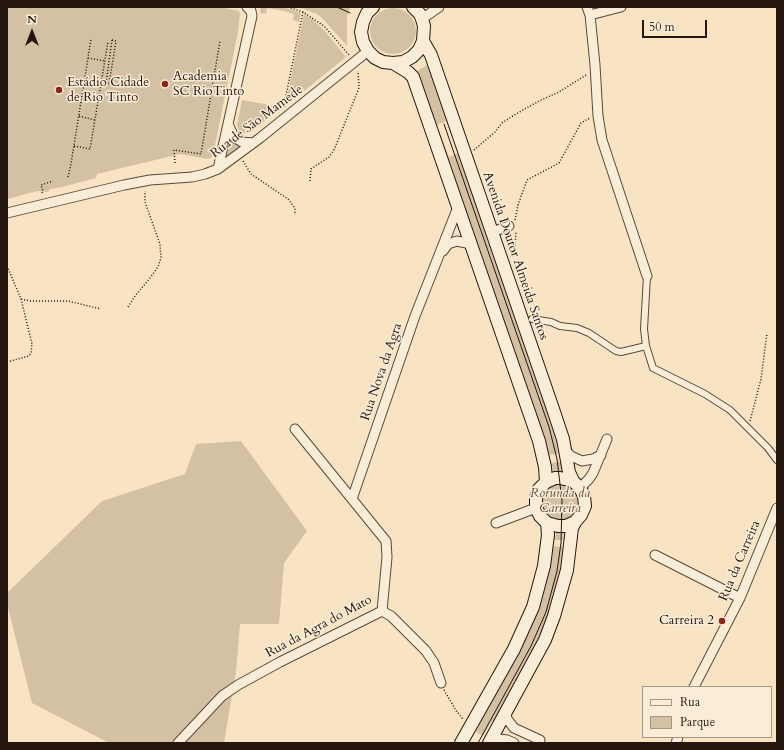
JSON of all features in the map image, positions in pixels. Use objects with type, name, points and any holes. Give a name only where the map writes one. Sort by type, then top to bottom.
[{"type":"main road","points":[[373,7],[367,12],[363,22],[361,32],[363,42],[368,51],[379,60],[393,64],[408,72],[413,77],[539,441],[545,467],[546,482]]},
{"type":"main road","points":[[393,64],[403,62],[412,57],[419,50],[423,41],[424,26],[422,19],[420,14],[413,7]]},
{"type":"main road","name":"Avenida Doutor Almeida Santos","points":[[423,41],[431,55],[553,408],[565,450],[569,472],[577,484]]},
{"type":"main road","points":[[490,741],[545,640],[554,616],[567,570],[572,528],[585,506],[584,496],[577,484],[560,478],[554,478],[546,482],[539,489],[536,498],[536,508],[540,516],[547,523],[558,526],[566,526],[575,522]]},
{"type":"main road","points":[[461,743],[508,661],[533,607],[544,566],[548,535],[547,523]]},
{"type":"street","points":[[218,169],[252,16],[251,11],[247,7]]},
{"type":"street","points":[[422,19],[439,7]]},
{"type":"street","points":[[621,7],[589,11],[596,72],[598,116],[602,140],[646,276],[644,329],[646,346],[653,368],[705,394],[730,410],[768,448],[777,460]]},
{"type":"street","name":"Rua de São Mamede","points":[[7,213],[124,185],[150,180],[192,177],[218,169],[253,143],[368,51]]},
{"type":"street","points":[[228,124],[234,137],[242,142],[253,143]]},
{"type":"street","name":"Rua Nova da Agra","points":[[352,499],[415,316],[458,207]]},
{"type":"street","points":[[492,232],[514,227]]},
{"type":"street","name":"Rua Nova da Agra","points":[[439,255],[448,244],[458,241],[471,244]]},
{"type":"street","points":[[532,319],[551,322],[560,326],[577,328],[589,333],[616,351],[621,352],[646,346]]},
{"type":"street","name":"Rua da Agra do Mato","points":[[178,743],[222,696],[238,685],[280,662],[382,611],[388,557],[386,541],[294,429]]},
{"type":"street","points":[[577,484],[589,479],[593,473],[607,439]]},
{"type":"street","points":[[565,450],[571,456],[582,461],[589,461],[601,454]]},
{"type":"street","points":[[496,523],[536,508]]},
{"type":"street","name":"Rua da Carreira","points":[[695,686],[740,598],[777,508]]},
{"type":"street","points":[[767,530],[777,531]]},
{"type":"street","points":[[655,555],[740,598]]},
{"type":"street","points":[[382,611],[391,616],[426,651],[434,663],[441,683]]},
{"type":"street","points":[[506,712],[507,719],[514,728],[540,740]]},
{"type":"street","points":[[490,741],[507,740],[514,743]]},
{"type":"path","points":[[288,7],[311,16],[330,32],[350,57]]},
{"type":"path","points":[[284,105],[303,12]]},
{"type":"path","points":[[68,177],[91,39]]},
{"type":"path","points":[[112,40],[116,41],[109,84],[106,83],[112,40]]},
{"type":"path","points":[[175,163],[174,150],[201,154],[220,41]]},
{"type":"path","points":[[74,146],[90,149],[108,42]]},
{"type":"path","points":[[88,58],[105,61]]},
{"type":"path","points":[[310,181],[311,169],[329,157],[334,150],[348,112],[355,100],[359,88],[358,67]]},
{"type":"path","points":[[471,152],[496,132],[502,123],[516,114],[559,92],[586,75],[596,72]]},
{"type":"path","points":[[83,93],[99,97]]},
{"type":"path","points":[[79,116],[95,120]]},
{"type":"path","points":[[511,257],[515,247],[515,218],[527,180],[559,163],[581,122],[588,118],[598,116]]},
{"type":"path","points":[[242,160],[251,174],[288,199],[295,208],[295,215]]},
{"type":"path","points":[[42,193],[43,191],[41,185],[54,181]]},
{"type":"path","points":[[128,307],[158,267],[161,258],[160,244],[145,202],[145,189]]},
{"type":"path","points":[[7,266],[20,299],[32,344],[31,353],[29,356],[7,362]]},
{"type":"path","points":[[20,299],[30,301],[68,301],[101,309]]},
{"type":"path","points":[[748,429],[762,379],[767,333]]},
{"type":"path","points":[[441,683],[445,694],[464,721]]},
{"type":"green space","points":[[7,7],[220,7],[239,11],[238,32],[213,155],[211,158],[207,159],[180,154],[97,174],[96,178],[50,189],[48,192],[38,191],[7,199]]},
{"type":"green space","points":[[261,7],[282,7],[301,13],[299,22],[293,20],[294,14],[284,11],[267,8],[266,14],[260,13]]},
{"type":"green space","points":[[298,7],[351,7],[347,16],[347,46],[317,14]]},
{"type":"green space","points":[[398,8],[402,9],[412,18],[415,22],[415,40],[406,50],[398,54],[388,54],[380,50],[371,40],[370,26],[374,18],[384,9]]},
{"type":"green space","points":[[304,14],[311,18],[325,31],[346,57],[288,104],[286,102]]},
{"type":"green space","points":[[428,64],[554,428],[558,454],[547,455],[522,374],[415,73]],"holes":[[[446,121],[458,153],[449,157],[437,125]]]},
{"type":"green space","points":[[242,100],[282,108],[251,132],[243,134],[239,131],[237,125]]},
{"type":"green space","points":[[230,138],[241,145],[228,156],[226,155]]},
{"type":"green space","points":[[241,441],[307,531],[284,563],[279,624],[240,624],[236,672],[224,743],[109,743],[32,703],[7,604],[7,593],[102,501],[185,474],[196,444]]},
{"type":"green space","points":[[563,461],[565,472],[550,474],[549,470],[553,470],[551,463]]},
{"type":"green space","name":"Rorunda da Carreira","points":[[560,482],[573,488],[579,501],[573,514],[560,520],[547,514],[541,501],[547,488]]},
{"type":"green space","points":[[556,531],[564,532],[563,540],[555,540]]},
{"type":"green space","points":[[551,546],[565,547],[563,570],[541,637],[496,722],[492,721],[483,736],[476,732],[479,726],[476,724],[508,668]]},
{"type":"tram line","points":[[337,7],[350,13]]},
{"type":"tram line","points":[[444,124],[549,427],[557,459],[562,501],[561,543],[557,571],[546,612],[531,646],[478,743]]},
{"type":"place","name":"Academia SC RioTinto","points":[[165,84]]},
{"type":"place","name":"Estádio Cidade de Rio Tinto","points":[[59,90]]},
{"type":"place","name":"Carreira 2","points":[[722,621]]}]
